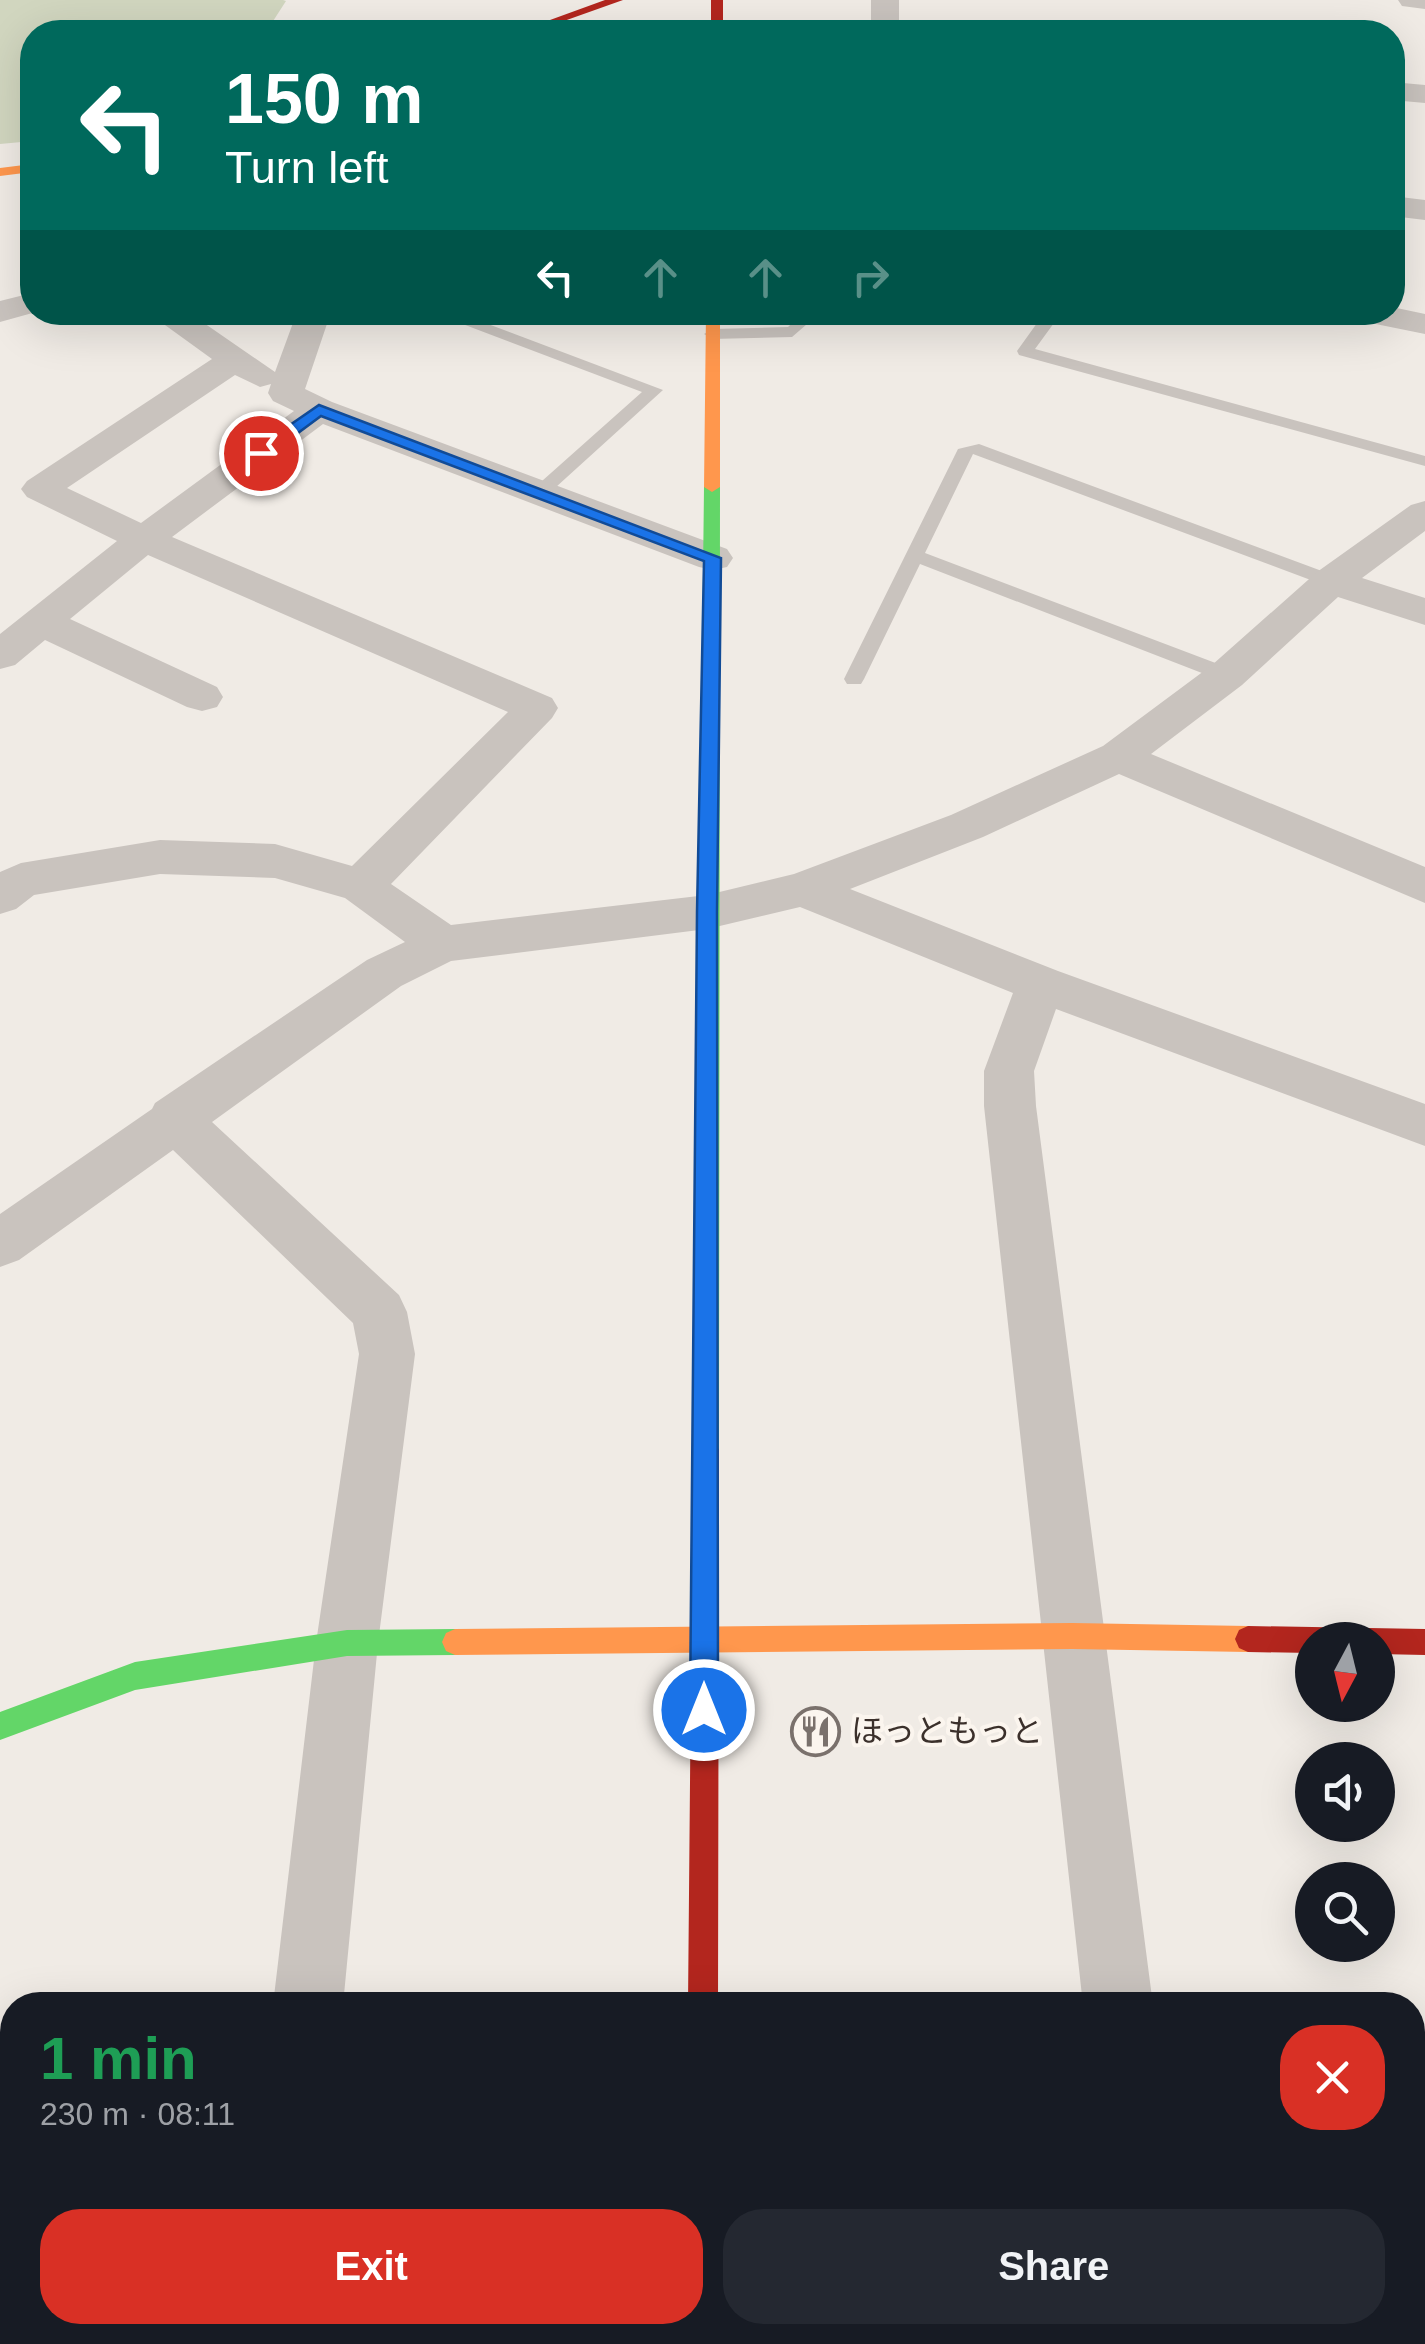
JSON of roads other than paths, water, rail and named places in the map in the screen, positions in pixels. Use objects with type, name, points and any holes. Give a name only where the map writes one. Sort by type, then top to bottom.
[{"type":"street","points":[[559,20],[618,0]]},
{"type":"street","points":[[1412,0],[1425,1]]},
{"type":"street","points":[[184,325],[303,401],[713,558]]},
{"type":"street","points":[[0,655],[144,540],[303,401],[312,325]]},
{"type":"street","points":[[703,1992],[712,325]]},
{"type":"street","points":[[236,360],[40,489],[144,540],[537,708],[361,886]]},
{"type":"street","points":[[0,1244],[173,1118],[384,974],[443,944],[707,912],[802,889],[967,826],[1118,758],[1227,675],[1330,582],[1425,513]]},
{"type":"street","points":[[1330,582],[1425,612]]},
{"type":"street","points":[[42,622],[202,697]]},
{"type":"street","points":[[1118,758],[1425,886]]},
{"type":"street","points":[[7,879],[160,857],[275,860],[361,886],[443,944]]},
{"type":"street","points":[[802,889],[1041,984],[1425,1124]]},
{"type":"street","points":[[1041,984],[1009,1070],[1010,1106],[1116,1992]]},
{"type":"street","points":[[173,1118],[378,1312],[387,1354],[347,1643],[309,1992]]},
{"type":"street","points":[[0,1726],[135,1676],[347,1643],[1072,1636],[1425,1642]]},
{"type":"lane","points":[[474,325],[654,390],[539,494]]},
{"type":"lane","points":[[730,325],[792,332],[799,325]]},
{"type":"lane","points":[[1044,325],[1025,351],[1425,461]]},
{"type":"lane","points":[[854,679],[966,450],[979,448],[1330,582]]},
{"type":"lane","points":[[914,555],[1227,675]]},
{"type":"place","name":"ほっともっと","points":[[816,1731]]}]
